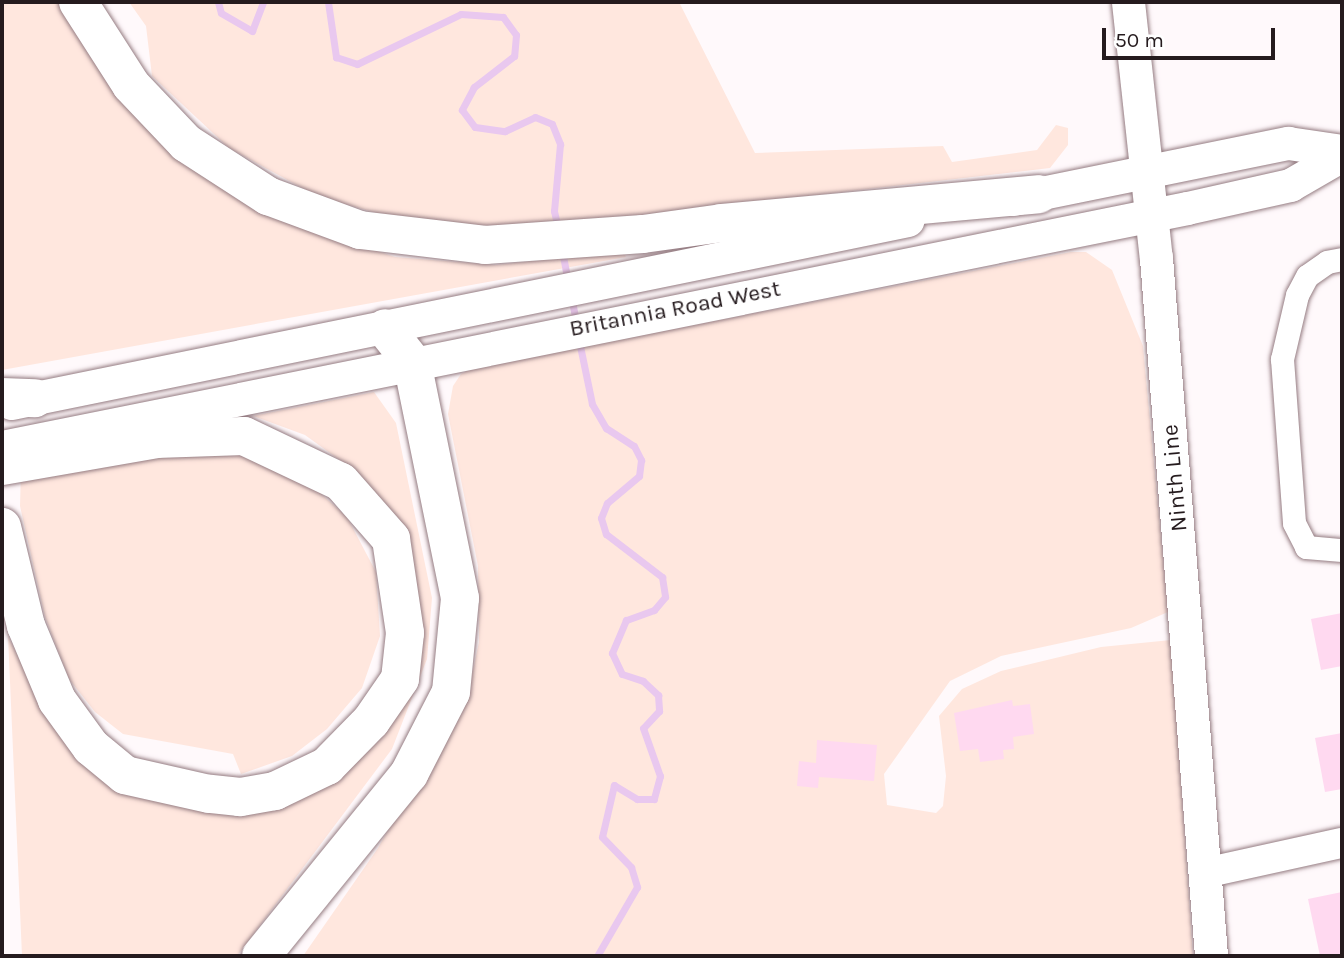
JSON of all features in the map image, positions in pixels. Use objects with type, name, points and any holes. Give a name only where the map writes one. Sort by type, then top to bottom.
[{"type":"highway","points":[[78,2],[131,85],[186,143],[268,196],[360,230],[485,245],[643,234],[722,223],[1039,194]]},
{"type":"highway","points":[[261,956],[409,774],[451,692],[460,598],[412,362],[385,328]]},
{"type":"highway","points":[[2,466],[156,439],[244,436],[341,482],[391,539],[405,632],[400,679],[371,721],[327,766],[275,791],[240,797],[209,794],[125,775],[91,747],[57,700],[26,626],[2,527]]},
{"type":"main road","name":"Ninth Line","points":[[1128,2],[1152,215],[1211,956]]},
{"type":"main road","name":"Britannia Road West","points":[[27,398],[385,328],[1287,143],[1342,153]]},
{"type":"main road","name":"Britannia Road West","points":[[2,447],[78,429],[1152,215],[1290,185],[1342,153]]},
{"type":"street","points":[[1342,258],[1327,262],[1307,276],[1297,295],[1282,359],[1294,523],[1306,547],[1342,550]]},
{"type":"street","points":[[1205,873],[1342,843]]},
{"type":"shaded area","points":[[2,2],[62,2],[279,217],[395,257],[496,265],[623,251],[626,257],[2,370]]},
{"type":"shaded area","points":[[129,2],[679,2],[755,153],[943,146],[952,162],[1037,150],[1056,125],[1068,128],[1068,145],[1050,168],[592,221],[506,227],[408,222],[317,196],[229,148],[152,76],[146,26]]},
{"type":"shaded area","points":[[1071,252],[1086,252],[1112,270],[1143,346],[1168,612],[1131,628],[1001,656],[950,681],[884,774],[887,805],[936,813],[943,806],[946,776],[939,716],[962,689],[1001,671],[1101,647],[1171,640],[1193,956],[303,956],[378,848],[470,684],[479,642],[478,566],[448,414],[453,386],[461,374],[473,368]]},
{"type":"shaded area","points":[[374,392],[396,423],[432,598],[427,659],[392,749],[237,956],[22,956],[8,636],[42,706],[121,784],[316,785],[415,617],[352,469],[305,435],[253,416]]},
{"type":"shaded area","points":[[173,446],[247,452],[300,475],[347,517],[376,572],[380,636],[362,688],[327,729],[292,756],[241,774],[233,754],[123,734],[95,712],[69,679],[45,617],[20,506],[21,470]]},
{"type":"building","points":[[1342,613],[1342,666],[1321,670],[1311,619]]},
{"type":"building","points":[[1012,700],[1013,706],[1030,704],[1034,734],[1013,737],[1014,749],[1003,750],[1004,759],[980,762],[978,749],[960,751],[954,713]]},
{"type":"building","points":[[1342,733],[1342,789],[1325,792],[1315,738]]},
{"type":"building","points":[[817,740],[877,745],[874,781],[819,777],[818,788],[797,786],[799,761],[816,763]]},
{"type":"building","points":[[1342,892],[1342,956],[1320,956],[1308,899]]},
{"type":"waterway","points":[[218,2],[221,13],[252,31],[263,2]]},
{"type":"waterway","points":[[328,2],[336,57],[357,64],[461,14],[503,17],[516,35],[514,56],[474,87],[462,110],[475,127],[505,131],[535,117],[552,124],[560,144],[554,211],[558,229]]},
{"type":"waterway","points":[[562,251],[568,281]]},
{"type":"waterway","points":[[571,296],[576,322]]},
{"type":"waterway","points":[[579,341],[592,404],[606,428],[634,446],[641,460],[639,476],[607,503],[601,518],[606,534],[662,577],[665,597],[654,610],[626,620],[612,653],[622,674],[643,681],[658,695],[659,711],[643,728],[660,776],[654,799],[637,799],[614,785],[602,837],[631,867],[637,887],[597,956]]}]
